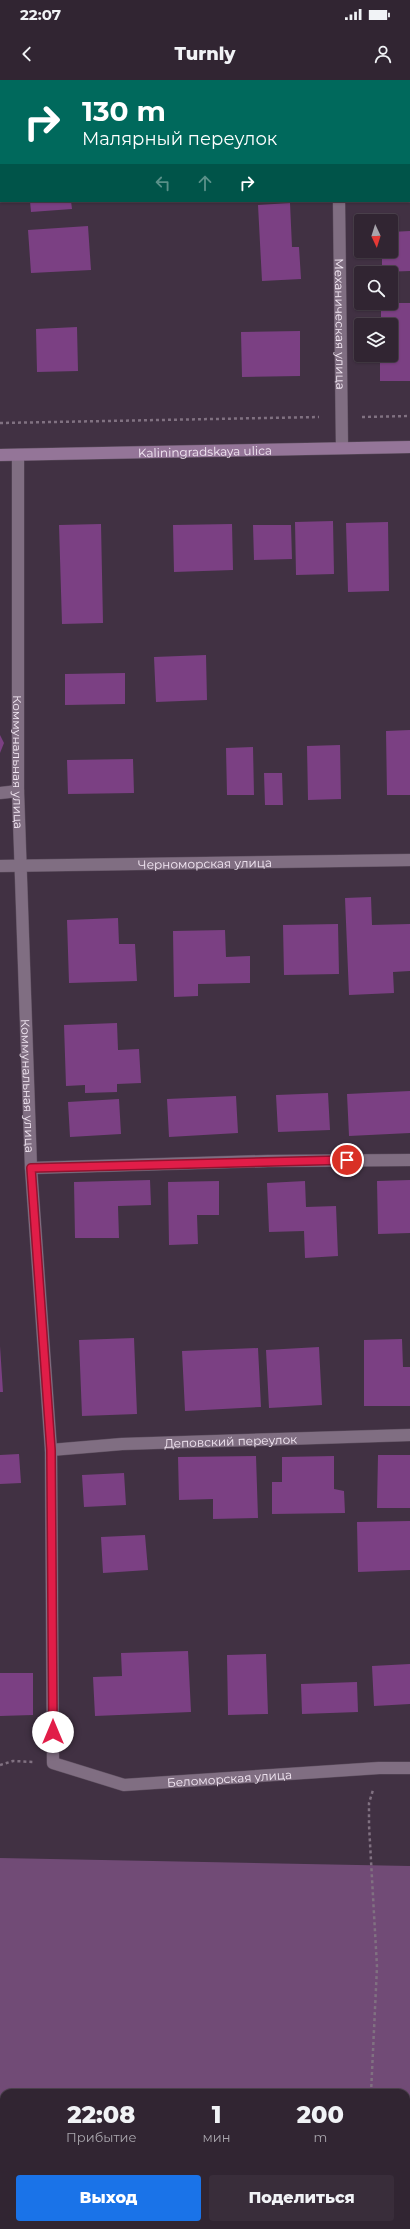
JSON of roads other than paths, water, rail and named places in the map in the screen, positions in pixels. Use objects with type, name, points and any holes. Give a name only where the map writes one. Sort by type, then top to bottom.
[{"type":"main road","name":"Kaliningradskaya ulica","points":[[0,455],[342,447],[410,447]]},
{"type":"street","name":"Механическая улица","points":[[339,202],[342,447]]},
{"type":"street","name":"Коммунальная улица","points":[[18,455],[18,791],[22,866],[31,1168],[51,1450],[53,1763]]},
{"type":"street","points":[[0,793],[18,791]]},
{"type":"street","name":"Черноморская улица","points":[[0,866],[410,860]]},
{"type":"street","points":[[31,1168],[268,1161],[410,1160]]},
{"type":"street","name":"Деповский переулок","points":[[51,1450],[122,1444],[410,1435]]},
{"type":"street","name":"Беломорская улица","points":[[53,1763],[124,1785],[379,1768],[410,1768]]}]
